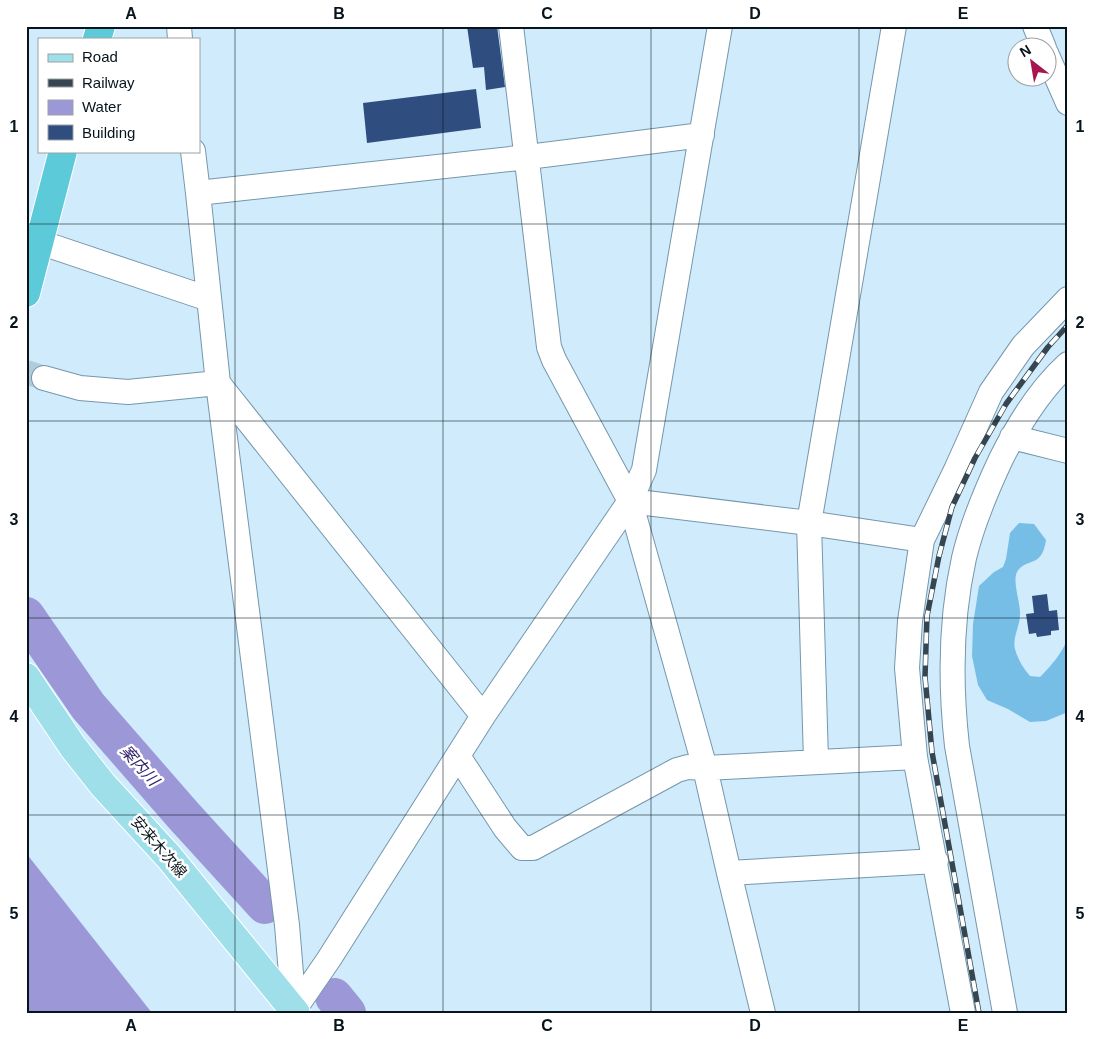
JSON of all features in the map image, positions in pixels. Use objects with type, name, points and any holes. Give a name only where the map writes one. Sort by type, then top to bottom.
[{"type":"highway","points":[[97,38],[101,26]]},
{"type":"highway","points":[[26,292],[33,231],[46,152]]},
{"type":"highway","points":[[33,231],[63,152]]},
{"type":"main road","name":"安来木次線","points":[[26,677],[46,709],[91,770],[169,857],[295,1012]]},
{"type":"street","points":[[511,26],[549,347],[554,360],[630,501],[705,768],[763,1013]]},
{"type":"street","points":[[295,1012],[483,716],[630,501],[644,470],[720,26]]},
{"type":"street","points":[[816,761],[809,522],[894,26]]},
{"type":"street","points":[[1035,26],[1040,38]]},
{"type":"street","points":[[1056,76],[1068,103]]},
{"type":"street","points":[[198,194],[528,157],[702,134]]},
{"type":"street","points":[[193,152],[218,383],[287,925],[295,1012]]},
{"type":"street","points":[[33,231],[209,299]]},
{"type":"street","points":[[964,1013],[915,757],[907,668],[910,621],[922,540],[991,392],[1023,346],[1068,299]]},
{"type":"street","points":[[1005,1013],[957,746],[953,705],[953,622],[964,558],[985,494],[1012,437],[1039,395],[1068,364]]},
{"type":"street","points":[[44,378],[80,388],[128,392],[218,383]]},
{"type":"street","points":[[218,383],[483,716]]},
{"type":"street","points":[[1012,437],[1068,452]]},
{"type":"street","points":[[630,501],[809,522],[922,540]]},
{"type":"street","points":[[458,756],[505,828],[522,848],[528,849],[677,770],[688,767],[705,768],[915,757]]},
{"type":"street","points":[[729,873],[936,861]]},
{"type":"shaded area","points":[[1019,523],[1034,524],[1046,540],[1041,555],[1021,568],[1016,576],[1020,615],[1014,645],[1019,660],[1030,676],[1040,677],[1049,668],[1063,649],[1068,638],[1068,712],[1046,721],[1030,722],[1008,709],[987,700],[978,685],[972,656],[973,624],[979,586],[994,572],[1003,567],[1010,533]]},
{"type":"water","points":[[26,853],[152,1013],[26,1013]]},
{"type":"building","points":[[467,26],[497,26],[505,87],[486,90],[484,67],[473,68]]},
{"type":"building","points":[[476,89],[481,128],[367,143],[363,103]]},
{"type":"building","points":[[1047,594],[1049,611],[1057,610],[1059,630],[1051,631],[1051,635],[1037,637],[1036,633],[1029,634],[1026,614],[1034,613],[1032,596]]},
{"type":"waterway","name":"案内川","points":[[26,616],[88,706],[265,905]]},
{"type":"waterway","name":"案内川","points":[[334,997],[347,1013]]},
{"type":"tunnel","points":[[26,372],[44,378]]},
{"type":"railway","points":[[979,1013],[932,752],[925,677],[927,616],[939,556],[952,507],[975,458],[1006,404],[1048,347],[1068,325]]}]
